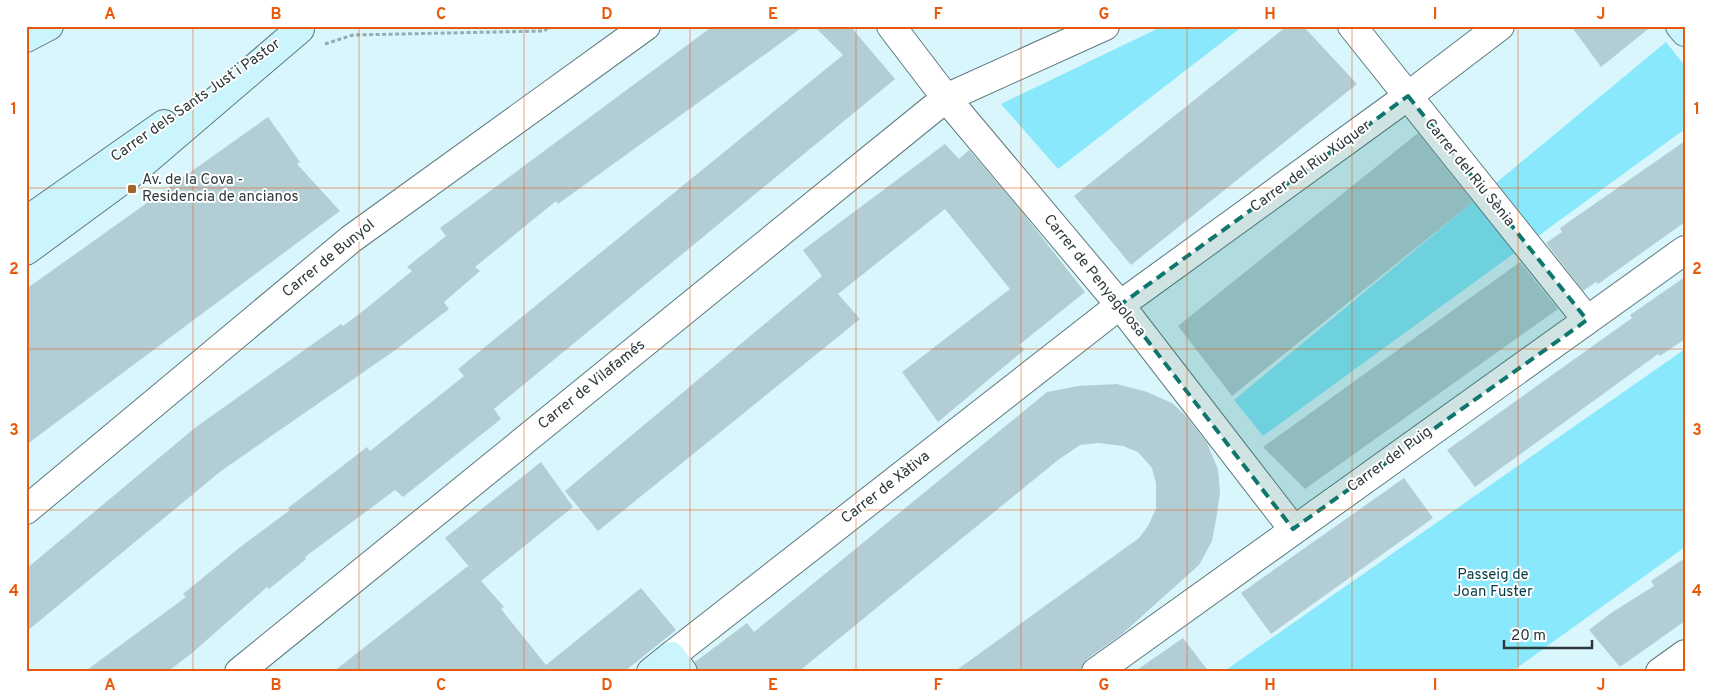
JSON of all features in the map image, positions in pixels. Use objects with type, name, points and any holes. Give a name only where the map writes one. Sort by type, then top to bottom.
[{"type":"main road","points":[[26,38],[49,26]]},
{"type":"main road","points":[[1680,26],[1685,32]]},
{"type":"main road","name":"Carrer dels Sants Just i Pastor","points":[[26,220],[308,34]]},
{"type":"main road","name":"Carrer dels Sants Just i Pastor","points":[[26,251],[128,176],[308,34]]},
{"type":"street","name":"Carrer de Bunyol","points":[[26,510],[351,239],[646,26]]},
{"type":"street","name":"Carrer de Penyagolosa","points":[[890,26],[946,98],[1120,305],[1293,529]]},
{"type":"street","points":[[946,98],[1105,26]]},
{"type":"street","name":"Carrer del Riu Sènia","points":[[1352,26],[1587,320]]},
{"type":"street","name":"Carrer del Riu Xúquer","points":[[1120,305],[1408,96],[1500,26]]},
{"type":"street","name":"Carrer de Vilafamés","points":[[239,672],[946,98]]},
{"type":"street","name":"Carrer del Puig","points":[[1096,672],[1293,529],[1685,250]]},
{"type":"street","name":"Carrer de Xàtiva","points":[[668,666],[1120,305]]},
{"type":"street","points":[[1660,672],[1685,654]]},
{"type":"path","points":[[308,34],[352,35],[544,31],[551,26]]},
{"type":"highlighted area","points":[[1408,96],[1587,320],[1293,529],[1120,305]]},
{"type":"green space","points":[[1163,26],[1243,26],[1058,169],[1001,104]]},
{"type":"green space","points":[[1666,42],[1685,66],[1685,129],[1263,436],[1234,400]]},
{"type":"green space","name":"Passeig de Joan Fuster","points":[[1685,349],[1685,547],[1511,672],[1223,672]]},
{"type":"building","points":[[713,26],[804,26],[558,204],[556,201],[475,267],[480,271],[444,302],[449,309],[394,351],[221,471],[26,632],[26,569],[196,427],[341,324],[343,326],[412,271],[407,267],[446,236],[440,228]]},
{"type":"building","points":[[814,26],[850,26],[895,79],[494,409],[501,419],[403,497],[395,490],[305,557],[306,559],[269,589],[267,587],[192,653],[167,672],[84,672],[186,597],[183,594],[239,548],[290,510],[288,508],[367,447],[370,451],[464,376],[458,369],[843,55]]},
{"type":"building","points":[[1287,26],[1303,26],[1357,84],[1131,265],[1074,196]]},
{"type":"building","points":[[1571,26],[1652,26],[1601,67]]},
{"type":"building","points":[[268,117],[300,162],[297,164],[340,211],[26,445],[26,289]]},
{"type":"building","points":[[1418,133],[1473,202],[1232,396],[1178,326]]},
{"type":"building","points":[[1685,141],[1685,222],[1598,284],[1596,282],[1583,291],[1546,243],[1562,232],[1560,228]]},
{"type":"building","points":[[945,144],[959,159],[969,150],[1018,207],[1085,292],[1019,345],[1024,350],[938,422],[902,372],[1010,289],[945,209],[838,294],[860,319],[598,531],[565,491],[822,276],[803,250]]},
{"type":"building","points":[[1520,262],[1558,309],[1305,489],[1263,447]]},
{"type":"building","points":[[1685,277],[1685,339],[1660,356],[1658,354],[1475,487],[1447,450],[1632,318],[1630,315]]},
{"type":"building","points":[[1117,384],[1147,392],[1172,403],[1186,416],[1207,443],[1218,469],[1220,492],[1212,541],[1199,565],[1122,634],[1087,659],[1079,672],[954,672],[1139,538],[1148,526],[1156,509],[1156,483],[1152,468],[1138,452],[1123,446],[1098,443],[1080,445],[1058,460],[798,672],[698,672],[695,662],[747,623],[754,632],[1047,392],[1078,386]]},
{"type":"building","points":[[541,462],[573,507],[481,581],[445,538]]},
{"type":"building","points":[[1404,478],[1433,518],[1271,634],[1241,593]]},
{"type":"building","points":[[1685,558],[1685,621],[1620,667],[1589,630],[1611,613],[1654,586],[1651,581]]},
{"type":"building","points":[[468,566],[504,607],[501,609],[546,665],[641,588],[676,630],[624,672],[333,672]]},
{"type":"building","points":[[1183,638],[1209,672],[1134,672]]},
{"type":"place","name":"Av. de la Cova - Residencia de ancianos","points":[[132,189]]}]
